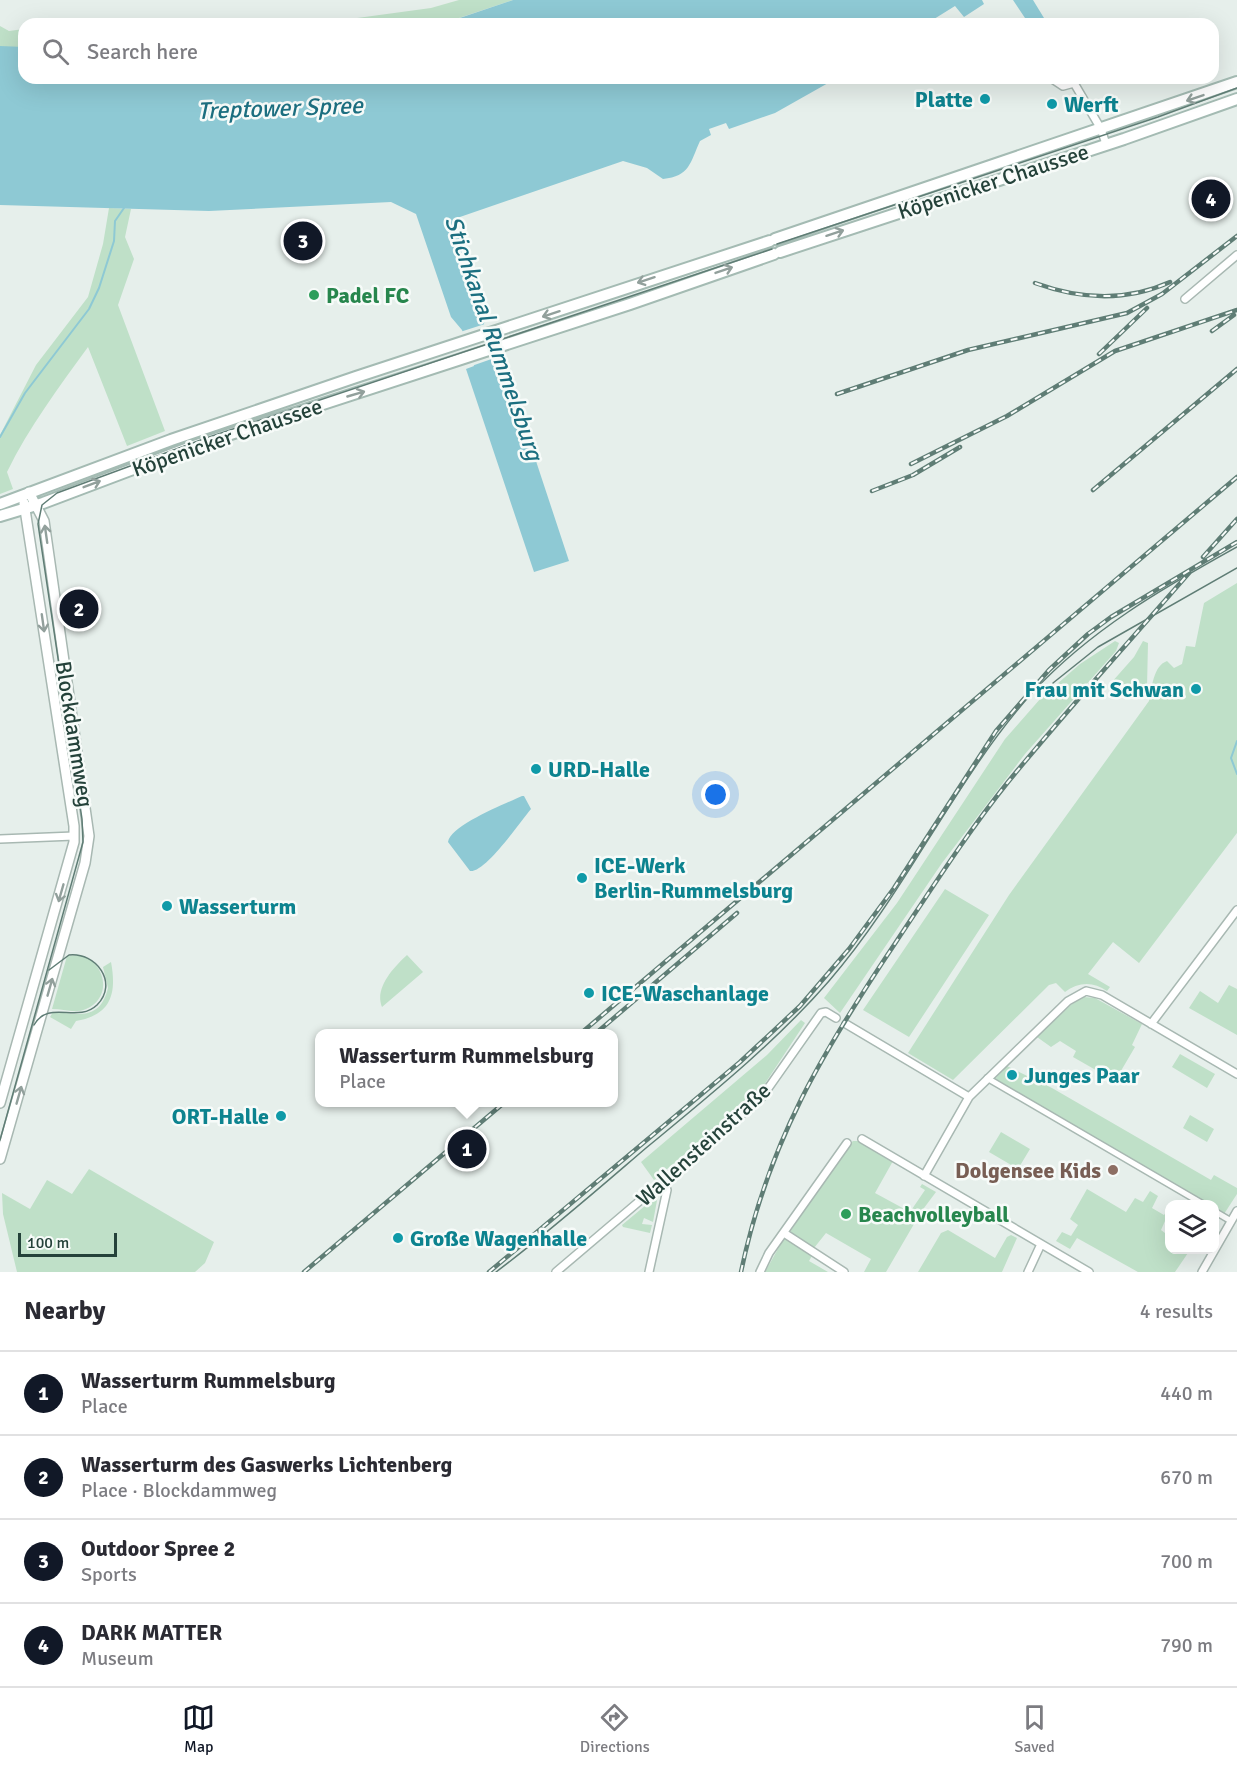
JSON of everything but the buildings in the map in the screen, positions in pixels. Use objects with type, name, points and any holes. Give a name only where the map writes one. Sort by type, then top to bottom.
[{"type":"main road","name":"Köpenicker Chaussee","points":[[0,504],[171,440],[1237,82]]},
{"type":"main road","name":"Köpenicker Chaussee","points":[[0,516],[25,510],[184,450],[456,359],[630,304],[1237,99]]},
{"type":"street","points":[[1078,84],[1101,129],[1106,144]]},
{"type":"street","points":[[1185,299],[1237,255]]},
{"type":"street","name":"Blockdammweg","points":[[0,1159],[85,863],[89,836],[44,521],[37,505],[26,494]]},
{"type":"street","name":"Blockdammweg","points":[[0,1103],[70,860],[74,836],[25,510],[26,494]]},
{"type":"street","points":[[0,839],[74,836]]},
{"type":"street","name":"Blockdammweg","points":[[74,836],[89,836]]},
{"type":"street","points":[[1151,1024],[1237,910]]},
{"type":"street","points":[[924,1176],[969,1097],[1068,1001],[1086,992],[1102,995],[1237,1074]]},
{"type":"street","name":"Wallensteinstraße","points":[[556,1272],[767,1092],[821,1013],[826,1012],[836,1018]]},
{"type":"street","points":[[846,1024],[969,1097]]},
{"type":"street","points":[[987,1078],[1196,1200]]},
{"type":"street","points":[[862,1139],[1089,1272]]},
{"type":"street","points":[[760,1272],[784,1233],[847,1143]]},
{"type":"street","points":[[649,1272],[668,1190],[664,1181]]},
{"type":"street","points":[[1202,1272],[1237,1211]]},
{"type":"street","points":[[1219,1214],[1231,1221]]},
{"type":"street","points":[[784,1233],[844,1272]]},
{"type":"street","points":[[1028,1272],[1041,1244]]},
{"type":"green space","points":[[459,0],[513,0],[459,18],[357,18],[431,8]]},
{"type":"green space","points":[[0,26],[9,31],[18,30],[18,53],[0,56]]},
{"type":"green space","points":[[109,208],[131,209],[125,237],[134,259],[118,305],[165,431],[127,446],[88,347],[45,408],[7,472],[13,489],[0,494],[0,435],[36,365],[88,297],[103,244]]},
{"type":"green space","points":[[1237,583],[1237,833],[1139,963],[1113,942],[1088,974],[1110,987],[1107,991],[1086,984],[1075,986],[1065,992],[1056,983],[1049,985],[953,1080],[908,1053],[1009,895],[1149,701],[1156,672],[1167,661],[1174,668],[1182,664],[1186,646],[1195,647],[1204,603]]},
{"type":"green space","points":[[1115,641],[1119,643],[1116,651],[1025,754],[942,863],[840,1013],[824,998],[897,903],[1005,739],[1041,698],[1080,664]]},
{"type":"green space","points":[[1143,641],[1148,643],[1147,687],[1111,683],[1134,657]]},
{"type":"green space","points":[[945,889],[989,915],[909,1037],[863,1010]]},
{"type":"green space","points":[[80,955],[89,959],[100,972],[103,989],[100,997],[95,1004],[82,1010],[52,1009],[67,956]]},
{"type":"green space","points":[[407,955],[423,972],[382,1007],[380,1000],[383,985],[391,972]]},
{"type":"green space","points":[[111,962],[112,993],[104,1008],[97,1014],[76,1021],[71,1029],[50,1017],[53,1012],[87,1013],[100,1006],[108,988],[103,967]]},
{"type":"green space","points":[[1229,985],[1237,989],[1237,1035],[1189,1008],[1200,991],[1218,1003]]},
{"type":"green space","points":[[1084,997],[1095,998],[1142,1024],[1132,1045],[1135,1047],[1115,1081],[1073,1057],[1076,1051],[1060,1041],[1051,1047],[1037,1037],[1075,1001]]},
{"type":"green space","points":[[801,1020],[805,1023],[760,1091],[654,1180],[641,1162],[767,1055]]},
{"type":"green space","points":[[1180,1054],[1215,1074],[1207,1088],[1172,1067]]},
{"type":"green space","points":[[1007,1066],[1052,1088],[1211,1180],[1214,1175],[1237,1188],[1237,1194],[1224,1214],[1219,1211],[1219,1200],[1201,1200],[994,1080]]},
{"type":"green space","points":[[1190,1115],[1214,1129],[1207,1142],[1183,1128]]},
{"type":"green space","points":[[1001,1132],[1030,1149],[1018,1169],[989,1152]]},
{"type":"green space","points":[[853,1141],[858,1141],[893,1161],[875,1193],[910,1212],[925,1190],[920,1187],[922,1184],[936,1192],[921,1212],[886,1272],[864,1272],[871,1259],[826,1233],[814,1248],[790,1232],[847,1146]]},
{"type":"green space","points":[[89,1169],[214,1242],[205,1263],[195,1272],[17,1272],[3,1214],[2,1193],[30,1209],[47,1180],[72,1194]]},
{"type":"green space","points":[[1087,1189],[1126,1212],[1135,1198],[1143,1202],[1150,1191],[1158,1196],[1152,1208],[1165,1214],[1161,1230],[1165,1233],[1165,1254],[1187,1254],[1175,1272],[1138,1272],[1077,1238],[1070,1249],[1056,1241],[1062,1232],[1071,1236],[1078,1225],[1070,1219]]},
{"type":"green space","points":[[658,1195],[653,1222],[644,1218],[642,1224],[652,1225],[650,1233],[623,1227],[622,1225]]},
{"type":"green space","points":[[948,1230],[995,1258],[1007,1237],[1011,1235],[1017,1238],[1002,1272],[918,1272],[941,1233]]},
{"type":"green space","points":[[788,1239],[813,1254],[809,1261],[828,1272],[765,1272],[783,1240]]},
{"type":"water","points":[[513,0],[982,0],[984,4],[964,17],[955,6],[936,18],[460,18]]},
{"type":"water","points":[[1013,0],[1033,0],[1044,18],[1025,18]]},
{"type":"water","name":"Treptower Spree","points":[[0,46],[18,47],[18,84],[826,84],[775,113],[729,129],[726,123],[709,129],[711,135],[700,141],[688,167],[679,175],[663,179],[647,168],[623,161],[457,218],[457,225],[486,308],[484,324],[496,359],[502,358],[569,561],[534,572],[466,369],[474,366],[462,330],[451,317],[416,214],[391,202],[209,211],[0,205]]},
{"type":"water","points":[[522,796],[531,809],[493,856],[470,871],[448,842],[451,835],[468,822]]},
{"type":"pier","points":[[488,323],[498,356],[503,355],[463,369],[470,365],[460,332]]},
{"type":"waterway","points":[[0,437],[25,393],[89,309],[99,288],[114,241],[115,221],[124,208]]},
{"type":"waterway","points":[[1237,741],[1231,758],[1237,774]]},
{"type":"tram line","points":[[777,244],[1158,117],[1237,88]]},
{"type":"tram line","points":[[0,1140],[83,842],[82,819],[38,524],[42,505],[57,493],[206,438],[772,249]]},
{"type":"tram line","points":[[496,1272],[717,1089],[808,1004],[857,947],[1004,727],[1054,670],[1128,612],[1237,547]]},
{"type":"tram line","points":[[1053,683],[1098,647],[1237,568]]},
{"type":"tram line","points":[[34,1025],[40,1017],[47,1014],[89,1010],[97,1005],[106,987],[105,979],[96,964],[79,955],[69,955],[49,970]]},
{"type":"railway","points":[[837,394],[968,350],[1127,313],[1162,294],[1237,236]]},
{"type":"railway","points":[[1035,283],[1068,292],[1102,296],[1137,293],[1170,282]]},
{"type":"railway","points":[[1099,354],[1147,308]]},
{"type":"railway","points":[[911,464],[1007,416],[1115,351],[1237,310]]},
{"type":"railway","points":[[1212,331],[1234,315]]},
{"type":"railway","points":[[1093,490],[1237,369]]},
{"type":"railway","points":[[872,491],[913,475],[960,447]]},
{"type":"railway","points":[[586,1029],[1237,477]]},
{"type":"railway","points":[[1203,557],[1237,519]]},
{"type":"railway","points":[[489,1272],[740,1062],[800,1006],[849,949],[894,888],[996,731],[1049,670],[1088,634],[1111,617],[1237,542]]},
{"type":"railway","points":[[741,1272],[752,1225],[783,1139],[822,1060],[869,982],[993,801],[1052,729],[1189,573]]},
{"type":"railway","points":[[601,1029],[737,913]]},
{"type":"railway","points":[[304,1272],[499,1107]]},
{"type":"place","name":"Platte","points":[[985,99]]},
{"type":"place","name":"Werft","points":[[1052,104]]},
{"type":"place","name":"DARK MATTER","points":[[1211,199]]},
{"type":"place","name":"Outdoor Spree 2","points":[[303,241]]},
{"type":"place","name":"Padel FC","points":[[314,295]]},
{"type":"place","name":"Wasserturm des Gaswerks Lichtenberg","points":[[79,609]]},
{"type":"place","name":"Frau mit Schwan","points":[[1196,689]]},
{"type":"place","name":"URD-Halle","points":[[536,769]]},
{"type":"place","name":"ICE-Werk Berlin-Rummelsburg","points":[[582,878]]},
{"type":"place","name":"Wasserturm","points":[[167,906]]},
{"type":"place","name":"ICE-Waschanlage","points":[[589,993]]},
{"type":"place","name":"Junges Paar","points":[[1012,1075]]},
{"type":"place","name":"ORT-Halle","points":[[281,1116]]},
{"type":"place","name":"Wasserturm Rummelsburg","points":[[467,1149]]},
{"type":"place","name":"Dolgensee Kids","points":[[1113,1170]]},
{"type":"place","name":"Beachvolleyball","points":[[846,1214]]},
{"type":"place","name":"Große Wagenhalle","points":[[398,1238]]},
{"type":"water label","name":"Stichkanal Rummelsburg","points":[[494,338]]}]
